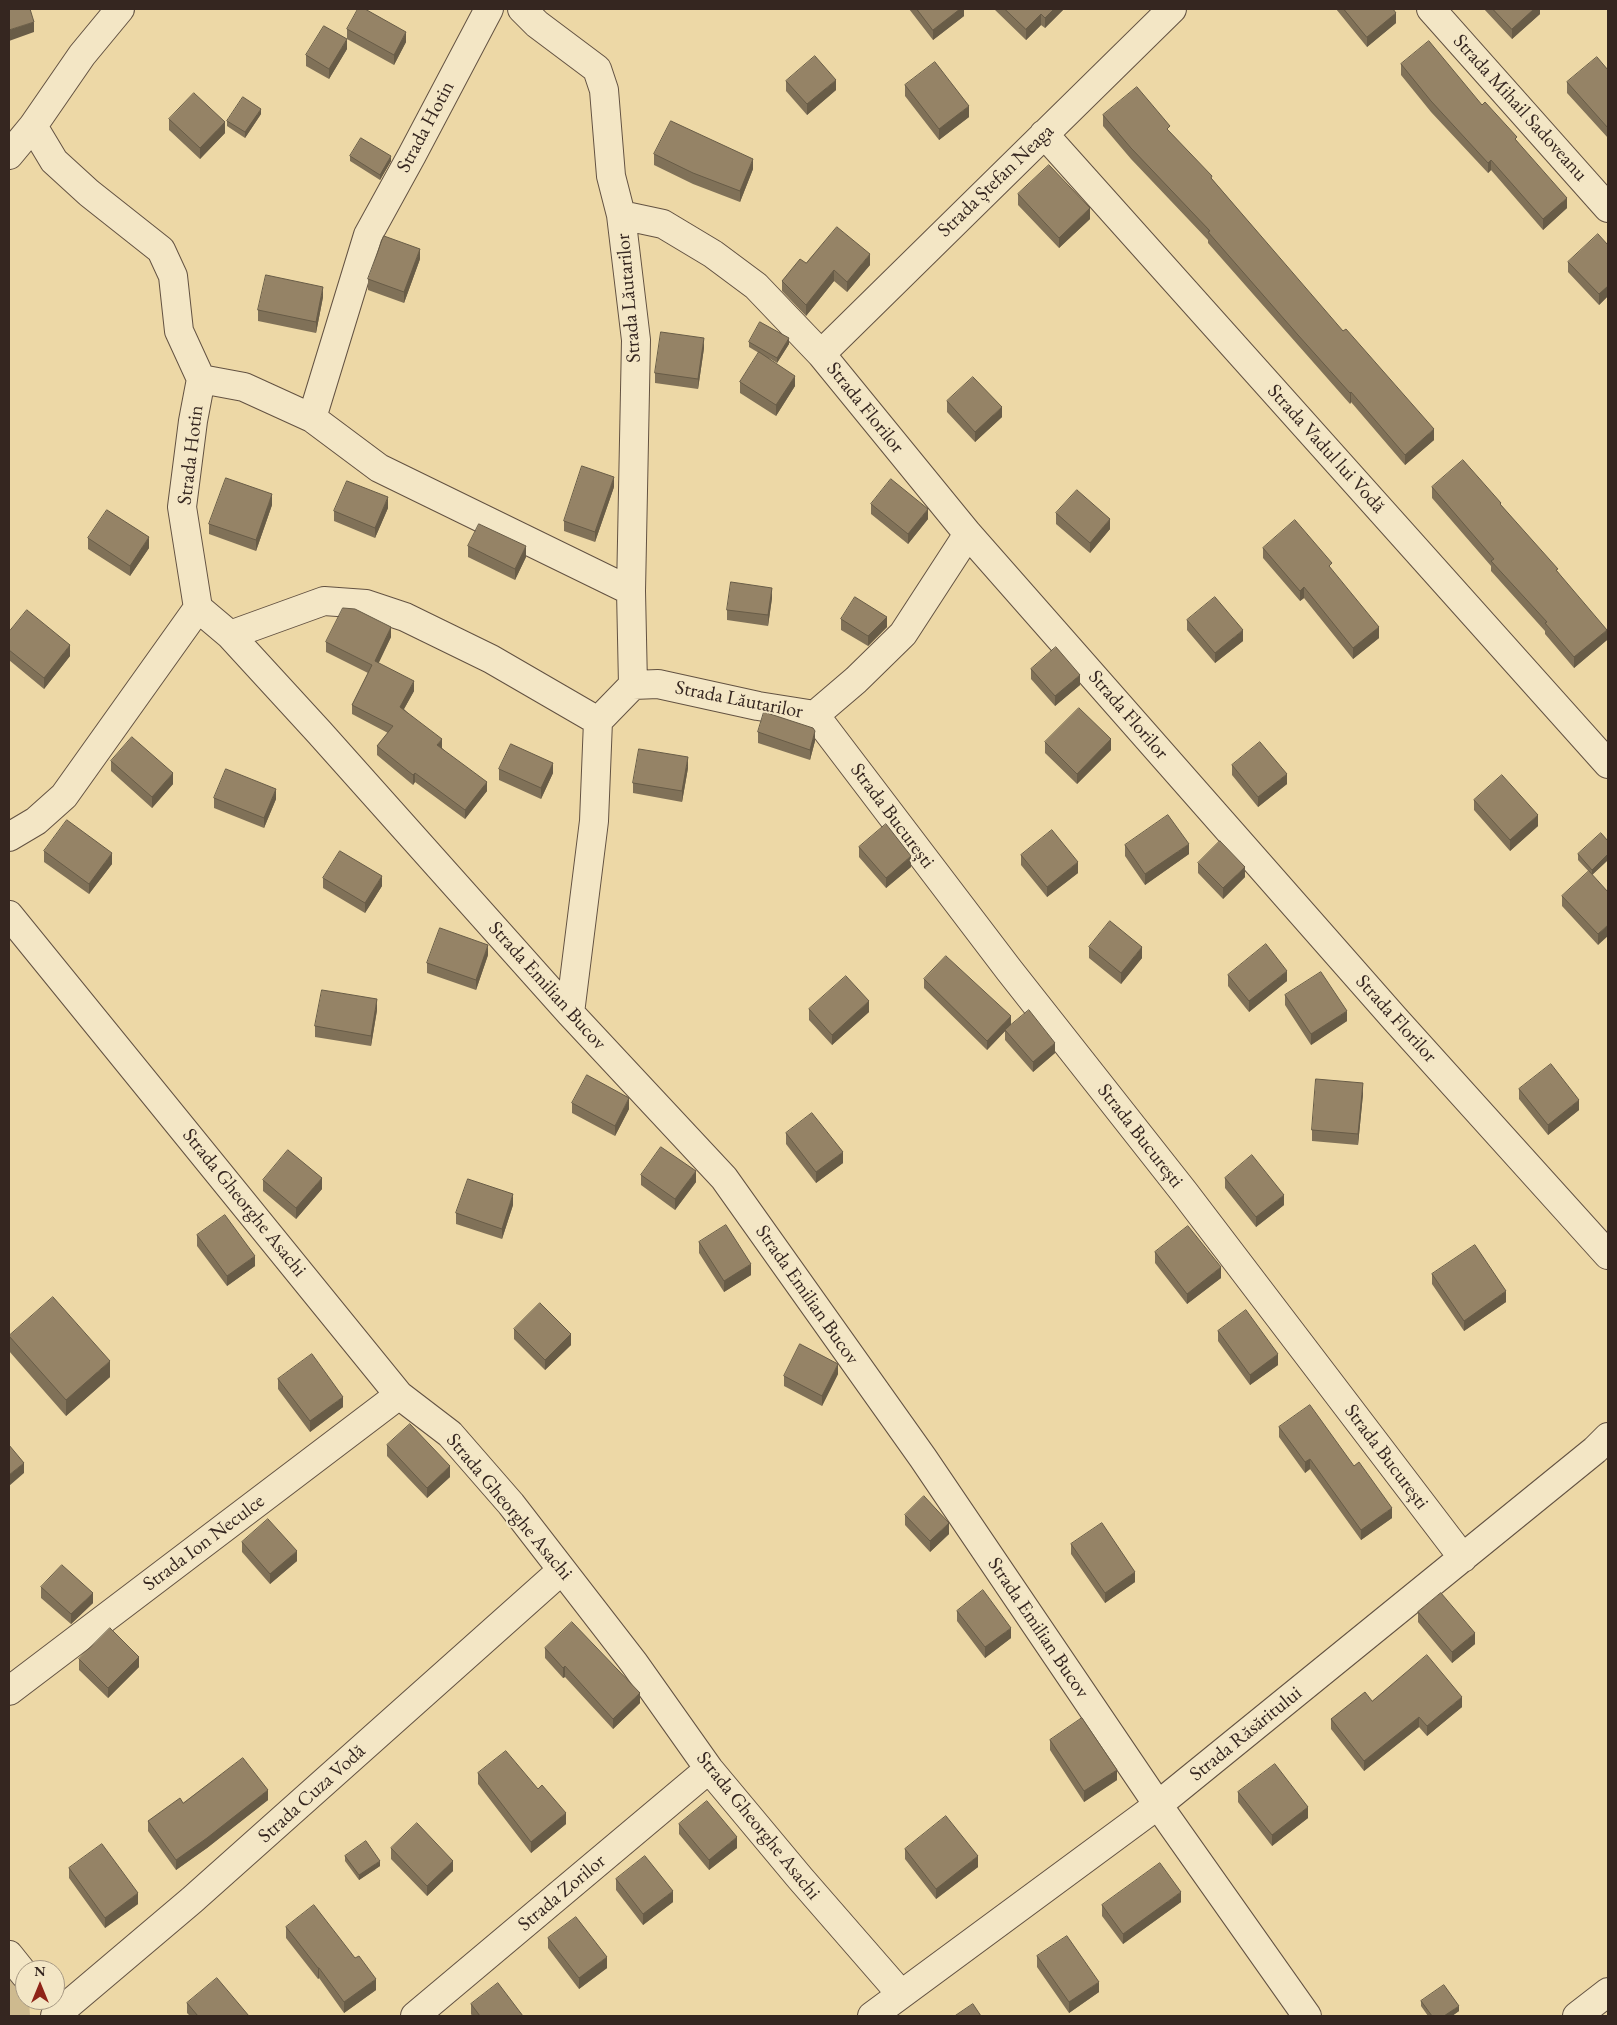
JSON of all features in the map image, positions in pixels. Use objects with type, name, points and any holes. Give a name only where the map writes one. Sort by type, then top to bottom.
[{"type":"street","points":[[9,155],[33,126],[82,55],[120,9]]},
{"type":"street","name":"Strada Hotin","points":[[312,418],[368,235],[489,9]]},
{"type":"street","name":"Strada Lăutarilor","points":[[522,9],[537,24],[596,69],[604,90],[611,176],[621,215],[636,340],[631,591],[634,685],[658,684],[758,706],[815,715],[856,680],[903,634],[968,534]]},
{"type":"street","name":"Strada Ștefan Neaga","points":[[820,354],[1172,9]]},
{"type":"street","name":"Strada Mihail Sadoveanu","points":[[1431,9],[1608,208]]},
{"type":"street","name":"Strada Hotin","points":[[33,126],[54,161],[89,193],[162,250],[173,276],[179,331],[201,379],[193,420],[182,507],[198,608]]},
{"type":"street","name":"Strada Vadul lui Vodă","points":[[1044,134],[1608,764]]},
{"type":"street","name":"Strada Florilor","points":[[621,215],[662,224],[713,254],[756,286],[820,354],[968,534],[1395,1019],[1608,1255]]},
{"type":"street","points":[[201,379],[244,387],[312,418],[379,468],[631,591]]},
{"type":"street","points":[[230,635],[324,601],[366,604],[404,617],[490,659],[598,721]]},
{"type":"street","points":[[9,837],[36,821],[64,796],[198,608]]},
{"type":"street","name":"Strada Emilian Bucov","points":[[198,608],[230,635],[570,1013],[724,1178],[923,1458],[1158,1806],[1307,2016]]},
{"type":"street","points":[[570,1013],[594,821],[598,721],[634,685]]},
{"type":"street","name":"Strada București","points":[[815,715],[1009,970],[1190,1200],[1463,1558]]},
{"type":"street","name":"Strada Gheorghe Asachi","points":[[9,915],[399,1395],[450,1434],[511,1504],[634,1663],[710,1769],[800,1878],[901,1994]]},
{"type":"street","name":"Strada Ion Neculce","points":[[9,1692],[399,1395]]},
{"type":"street","name":"Strada Răsăritului","points":[[872,2016],[1158,1806],[1595,1450],[1608,1437]]},
{"type":"street","name":"Strada Cuza Vodă","points":[[55,2012],[192,1900],[562,1570]]},
{"type":"street","name":"Strada Zorilor","points":[[415,2016],[710,1769]]},
{"type":"street","points":[[1577,2016],[1608,1992]]},
{"type":"shaded area","points":[[9,1973],[15,1980],[15,2010],[30,2010],[30,2016],[9,2016]]},
{"type":"building","points":[[9,9],[30,9],[34,22],[9,30]]},
{"type":"building","points":[[358,9],[365,9],[406,32],[394,55],[347,29]]},
{"type":"building","points":[[917,9],[960,9],[933,30]]},
{"type":"building","points":[[1005,9],[1054,9],[1045,18],[1041,14],[1026,29]]},
{"type":"building","points":[[1344,9],[1393,9],[1396,13],[1367,37]]},
{"type":"building","points":[[1493,9],[1534,9],[1512,29]]},
{"type":"building","points":[[324,26],[347,39],[329,69],[306,55]]},
{"type":"building","points":[[1429,41],[1482,105],[1485,102],[1517,137],[1515,139],[1567,198],[1543,219],[1491,160],[1488,163],[1431,101],[1401,64]]},
{"type":"building","points":[[815,56],[836,80],[807,104],[786,81]]},
{"type":"building","points":[[1597,57],[1608,70],[1608,128],[1567,82]]},
{"type":"building","points":[[935,62],[969,106],[939,129],[905,85]]},
{"type":"building","points":[[1137,87],[1170,126],[1167,129],[1212,176],[1211,178],[1343,331],[1346,329],[1434,429],[1405,455],[1208,232],[1210,231],[1131,148],[1103,115]]},
{"type":"building","points":[[194,93],[225,122],[200,148],[169,119]]},
{"type":"building","points":[[243,97],[261,109],[245,132],[227,121]]},
{"type":"building","points":[[671,121],[753,159],[740,191],[693,173],[654,154]]},
{"type":"building","points":[[361,138],[391,156],[380,175],[350,156]]},
{"type":"building","points":[[1049,165],[1090,208],[1059,238],[1018,194]]},
{"type":"building","points":[[837,227],[870,254],[847,282],[834,270],[806,305],[782,281],[800,259],[806,263]]},
{"type":"building","points":[[1598,234],[1608,245],[1608,286],[1599,294],[1568,262]]},
{"type":"building","points":[[384,236],[420,249],[404,292],[368,279]]},
{"type":"building","points":[[266,275],[323,287],[316,322],[258,310]]},
{"type":"building","points":[[760,322],[789,338],[777,358],[749,342]]},
{"type":"building","points":[[661,332],[704,338],[698,379],[655,373]]},
{"type":"building","points":[[759,352],[795,376],[776,405],[740,382]]},
{"type":"building","points":[[973,377],[1002,407],[975,432],[947,401]]},
{"type":"building","points":[[1463,460],[1558,569],[1556,570],[1607,630],[1574,657],[1545,623],[1547,622],[1491,561],[1494,559],[1432,487]]},
{"type":"building","points":[[582,466],[614,477],[595,532],[564,521]]},
{"type":"building","points":[[226,478],[272,494],[256,540],[209,524]]},
{"type":"building","points":[[891,479],[928,509],[908,534],[871,504]]},
{"type":"building","points":[[347,481],[388,497],[375,528],[334,511]]},
{"type":"building","points":[[1077,490],[1110,519],[1090,543],[1056,513]]},
{"type":"building","points":[[107,510],[149,537],[130,566],[88,538]]},
{"type":"building","points":[[1295,520],[1332,563],[1329,566],[1379,627],[1353,648],[1304,587],[1300,591],[1263,548]]},
{"type":"building","points":[[479,524],[526,546],[515,569],[468,546]]},
{"type":"building","points":[[731,582],[772,588],[768,615],[727,610]]},
{"type":"building","points":[[855,597],[887,617],[868,636],[841,619]]},
{"type":"building","points":[[1215,597],[1243,630],[1215,653],[1187,620]]},
{"type":"building","points":[[343,608],[355,609],[391,627],[375,661],[414,681],[400,707],[442,739],[437,745],[487,782],[465,810],[415,773],[413,775],[377,746],[393,726],[352,705],[372,665],[326,642]]},
{"type":"building","points":[[27,610],[70,645],[44,678],[9,650],[9,632]]},
{"type":"building","points":[[1056,647],[1080,675],[1055,696],[1031,669]]},
{"type":"building","points":[[1079,708],[1111,739],[1077,774],[1045,742]]},
{"type":"building","points":[[764,712],[813,728],[815,731],[810,750],[758,732]]},
{"type":"building","points":[[132,737],[173,773],[152,797],[111,761]]},
{"type":"building","points":[[1260,742],[1287,774],[1258,797],[1232,765]]},
{"type":"building","points":[[511,744],[553,763],[541,788],[499,769]]},
{"type":"building","points":[[639,749],[688,757],[682,791],[633,783]]},
{"type":"building","points":[[226,769],[276,789],[264,818],[214,798]]},
{"type":"building","points":[[1502,775],[1538,815],[1510,840],[1474,800]]},
{"type":"building","points":[[1168,815],[1189,844],[1145,874],[1125,845]]},
{"type":"building","points":[[67,820],[112,853],[89,884],[44,851]]},
{"type":"building","points":[[886,824],[911,856],[886,878],[859,847]]},
{"type":"building","points":[[1052,830],[1078,862],[1047,887],[1021,855]]},
{"type":"building","points":[[1601,833],[1608,841],[1608,854],[1592,870],[1578,854]]},
{"type":"building","points":[[1220,841],[1245,867],[1223,888],[1198,863]]},
{"type":"building","points":[[340,851],[382,876],[365,903],[323,878]]},
{"type":"building","points":[[1589,871],[1608,892],[1608,925],[1598,934],[1562,896]]},
{"type":"building","points":[[1110,921],[1142,947],[1121,973],[1089,947]]},
{"type":"building","points":[[440,928],[488,945],[476,980],[427,963]]},
{"type":"building","points":[[1266,944],[1287,971],[1249,1001],[1228,975]]},
{"type":"building","points":[[946,956],[1011,1016],[987,1041],[924,979]]},
{"type":"building","points":[[1321,972],[1347,1011],[1311,1034],[1285,995]]},
{"type":"building","points":[[846,976],[869,1001],[832,1035],[809,1009]]},
{"type":"building","points":[[322,990],[377,999],[371,1036],[315,1026]]},
{"type":"building","points":[[1029,1010],[1055,1043],[1033,1062],[1005,1030]]},
{"type":"building","points":[[1551,1064],[1579,1100],[1548,1125],[1519,1089]]},
{"type":"building","points":[[587,1075],[629,1098],[615,1126],[572,1103]]},
{"type":"building","points":[[1316,1079],[1363,1083],[1358,1134],[1312,1130]]},
{"type":"building","points":[[812,1113],[843,1152],[816,1172],[786,1133]]},
{"type":"building","points":[[661,1147],[696,1171],[675,1199],[641,1175]]},
{"type":"building","points":[[288,1150],[322,1178],[296,1208],[263,1180]]},
{"type":"building","points":[[1252,1155],[1284,1195],[1256,1217],[1225,1178]]},
{"type":"building","points":[[468,1179],[513,1194],[502,1229],[456,1213]]},
{"type":"building","points":[[225,1215],[255,1256],[227,1276],[197,1235]]},
{"type":"building","points":[[726,1225],[751,1264],[724,1281],[699,1242]]},
{"type":"building","points":[[1188,1226],[1221,1267],[1187,1294],[1155,1252]]},
{"type":"building","points":[[1475,1245],[1506,1291],[1464,1321],[1432,1274]]},
{"type":"building","points":[[53,1297],[110,1361],[66,1400],[9,1336]]},
{"type":"building","points":[[540,1303],[571,1334],[545,1360],[514,1329]]},
{"type":"building","points":[[1246,1310],[1278,1354],[1250,1375],[1218,1331]]},
{"type":"building","points":[[800,1344],[838,1364],[822,1396],[784,1376]]},
{"type":"building","points":[[312,1354],[343,1397],[310,1421],[278,1379]]},
{"type":"building","points":[[1310,1405],[1354,1466],[1359,1462],[1392,1508],[1361,1530],[1310,1459],[1305,1462],[1279,1427]]},
{"type":"building","points":[[410,1424],[450,1466],[427,1488],[387,1445]]},
{"type":"building","points":[[9,1445],[24,1463],[9,1475]]},
{"type":"building","points":[[924,1496],[949,1523],[930,1541],[905,1515]]},
{"type":"building","points":[[268,1519],[297,1551],[270,1574],[242,1542]]},
{"type":"building","points":[[1102,1523],[1135,1572],[1105,1593],[1071,1544]]},
{"type":"building","points":[[62,1565],[93,1593],[71,1614],[41,1587]]},
{"type":"building","points":[[983,1590],[1011,1628],[985,1647],[957,1611]]},
{"type":"building","points":[[1441,1593],[1475,1633],[1452,1652],[1418,1612]]},
{"type":"building","points":[[572,1622],[640,1693],[613,1719],[565,1666],[563,1668],[545,1648]]},
{"type":"building","points":[[110,1628],[139,1657],[108,1688],[79,1659]]},
{"type":"building","points":[[1427,1655],[1462,1697],[1427,1726],[1419,1717],[1364,1761],[1331,1719],[1365,1692],[1372,1701]]},
{"type":"building","points":[[1082,1718],[1117,1770],[1084,1791],[1050,1740]]},
{"type":"building","points":[[506,1751],[538,1789],[542,1785],[566,1813],[531,1842],[478,1773]]},
{"type":"building","points":[[243,1758],[268,1790],[176,1860],[148,1821],[180,1798],[183,1803]]},
{"type":"building","points":[[1275,1764],[1308,1807],[1272,1835],[1238,1792]]},
{"type":"building","points":[[707,1801],[737,1837],[709,1860],[679,1824]]},
{"type":"building","points":[[946,1816],[978,1856],[936,1889],[905,1849]]},
{"type":"building","points":[[417,1823],[453,1861],[427,1886],[391,1848]]},
{"type":"building","points":[[366,1841],[380,1861],[359,1875],[345,1856]]},
{"type":"building","points":[[102,1844],[138,1893],[105,1918],[69,1868]]},
{"type":"building","points":[[645,1856],[673,1891],[643,1914],[616,1879]]},
{"type":"building","points":[[1160,1863],[1181,1892],[1123,1934],[1102,1905]]},
{"type":"building","points":[[314,1905],[355,1958],[359,1956],[376,1979],[344,2002],[286,1927]]},
{"type":"building","points":[[576,1917],[607,1957],[579,1978],[548,1938]]},
{"type":"building","points":[[1067,1936],[1099,1982],[1069,2002],[1037,1956]]},
{"type":"building","points":[[217,1978],[249,2016],[198,2016],[187,2003]]},
{"type":"building","points":[[498,1983],[523,2016],[480,2016],[471,2004]]},
{"type":"building","points":[[1444,1985],[1459,2006],[1444,2016],[1432,2016],[1421,2001]]},
{"type":"building","points":[[973,2004],[981,2016],[955,2016]]}]
